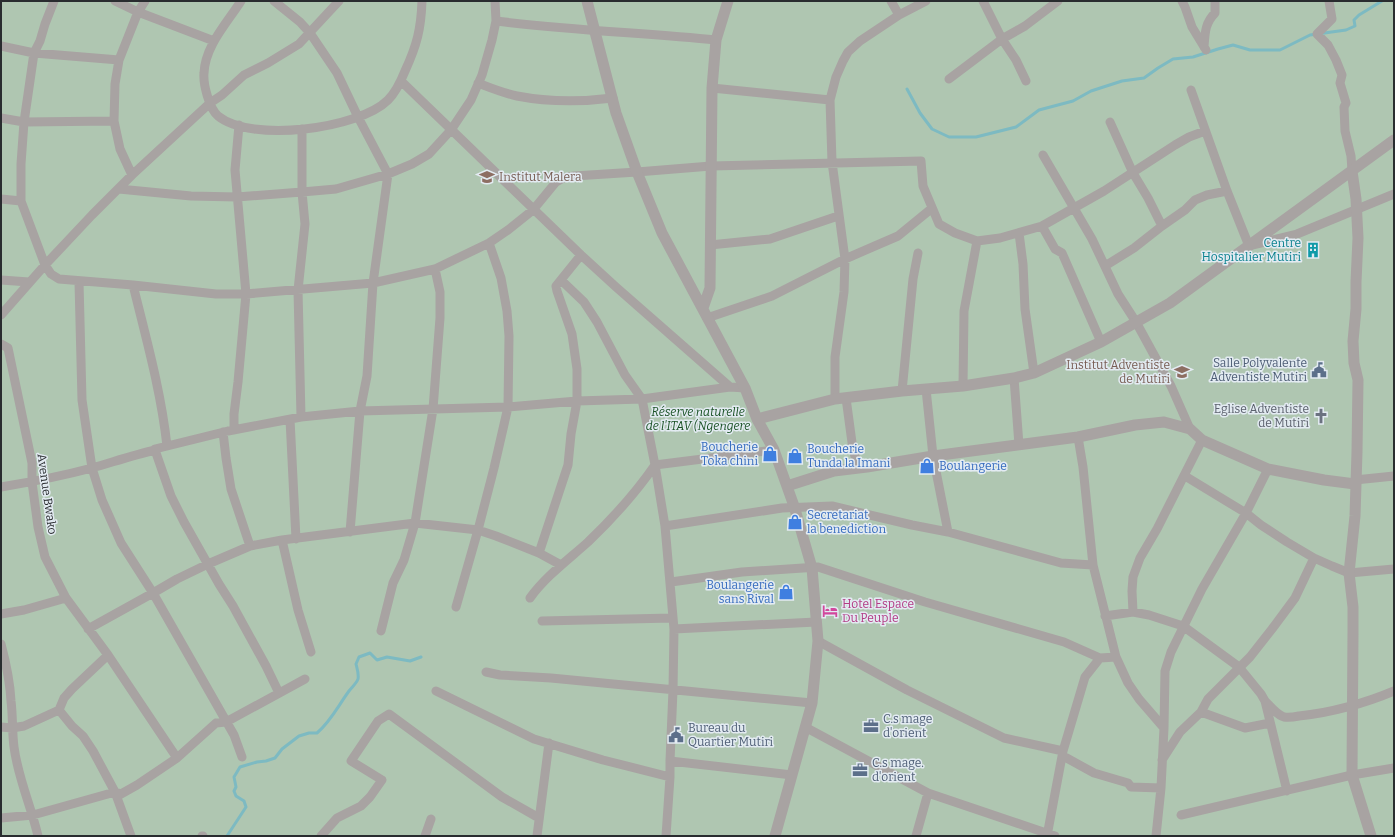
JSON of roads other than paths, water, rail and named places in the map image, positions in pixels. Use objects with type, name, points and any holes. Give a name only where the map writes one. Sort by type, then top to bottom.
[{"type":"street","points":[[54,1],[40,41],[34,53],[24,122],[21,164],[22,200],[45,265],[51,274],[59,280],[133,285],[216,294],[246,294],[374,283],[435,269],[489,243],[533,210],[556,182],[563,178],[711,166],[921,160],[923,186],[939,224],[955,233],[977,242],[1000,238],[1042,226],[1074,209],[1175,145],[1189,137],[1205,131]]},
{"type":"street","points":[[115,1],[138,12],[214,41]]},
{"type":"street","points":[[132,175],[120,149],[114,121],[115,84],[120,60],[138,12],[145,1]]},
{"type":"street","points":[[241,1],[214,41],[207,57],[204,73],[205,89],[210,103],[218,116],[239,125],[265,130],[302,129],[336,124],[379,108],[389,98],[401,81],[415,50],[421,23],[422,1]]},
{"type":"street","points":[[274,1],[300,22],[310,33],[336,73],[388,174],[374,283],[367,376],[360,411],[350,532]]},
{"type":"street","points":[[1,315],[29,282],[132,175],[210,103],[222,95],[244,75],[268,63],[299,44],[339,1]]},
{"type":"street","points":[[119,189],[191,196],[237,197],[302,192],[336,189],[388,174],[412,164],[429,154],[451,130],[471,100],[492,40],[496,21],[495,1]]},
{"type":"street","points":[[587,1],[612,98],[637,172],[662,233],[745,388],[757,419],[774,450],[794,506],[812,568],[818,642],[812,703],[775,836]]},
{"type":"street","points":[[705,313],[710,288],[712,88],[716,40],[728,1]]},
{"type":"street","points":[[891,1],[899,15]]},
{"type":"street","points":[[859,468],[840,398],[835,357],[844,292],[845,259],[838,216],[832,162],[830,100],[836,77],[848,52],[860,41],[899,15],[926,1]]},
{"type":"street","points":[[983,1],[1002,39],[1016,60],[1026,81]]},
{"type":"street","points":[[1182,1],[1192,27],[1205,48],[1206,28],[1209,19],[1215,13],[1215,1]]},
{"type":"street","points":[[1329,1],[1332,19],[1317,34],[1328,45],[1342,75],[1340,83],[1346,103],[1344,107],[1346,111],[1345,131],[1351,156],[1357,208],[1358,238],[1353,353],[1358,380],[1355,516],[1350,573],[1353,607],[1352,775],[1371,836]]},
{"type":"street","points":[[949,79],[1002,39],[1024,26],[1054,2]]},
{"type":"street","points":[[496,21],[544,27],[656,34],[716,40]]},
{"type":"street","points":[[1,46],[34,53],[120,60]]},
{"type":"street","points":[[401,81],[581,255],[730,387]]},
{"type":"street","points":[[478,83],[509,94],[532,98],[585,101],[612,98]]},
{"type":"street","points":[[712,88],[830,100]]},
{"type":"street","points":[[1191,90],[1227,191],[1249,246]]},
{"type":"street","points":[[1,118],[24,122],[114,121]]},
{"type":"street","points":[[1110,122],[1133,173],[1162,226]]},
{"type":"street","points":[[234,430],[234,414],[246,294],[235,170],[239,125]]},
{"type":"street","points":[[301,417],[298,290],[305,224],[302,192],[302,129]]},
{"type":"street","points":[[757,419],[840,398],[902,390],[963,386],[1014,378],[1034,373],[1101,342],[1170,303],[1394,140]]},
{"type":"street","points":[[1043,155],[1092,239],[1118,294],[1136,322],[1170,386],[1190,429],[1202,440],[1268,469],[1324,480],[1355,482],[1394,476]]},
{"type":"street","points":[[1105,266],[1134,248],[1185,210],[1195,200],[1207,195],[1227,191]]},
{"type":"street","points":[[1249,246],[1297,234],[1394,194]]},
{"type":"street","points":[[1,199],[22,200]]},
{"type":"street","points":[[705,313],[772,296],[845,259],[898,236],[932,209]]},
{"type":"street","points":[[710,245],[770,238],[838,216]]},
{"type":"street","points":[[1042,226],[1055,249],[1062,253],[1101,342]]},
{"type":"street","points":[[1019,233],[1034,373]]},
{"type":"street","points":[[963,386],[964,311],[977,242]]},
{"type":"street","points":[[456,607],[478,530],[508,407],[509,336],[507,311],[501,278],[489,243]]},
{"type":"street","points":[[902,390],[913,279],[918,253]]},
{"type":"street","points":[[539,553],[568,465],[571,434],[578,401],[577,369],[572,334],[556,286],[581,255]]},
{"type":"street","points":[[381,631],[393,584],[404,560],[415,523],[433,409],[440,318],[440,292],[435,269]]},
{"type":"street","points":[[1,280],[29,282]]},
{"type":"street","points":[[561,280],[584,302],[598,322],[625,375],[642,398],[655,465],[665,526],[674,629],[670,777],[666,836]]},
{"type":"street","points":[[79,282],[82,400],[92,468],[102,500],[121,543],[153,594],[234,735],[242,758]]},
{"type":"street","points":[[133,285],[146,335],[162,411],[167,446]]},
{"type":"street","name":"Avenue Bwako","points":[[1,344],[8,348],[32,463],[32,482],[38,528],[45,557],[66,598],[108,655],[177,758]]},
{"type":"street","points":[[1014,378],[1019,446]]},
{"type":"street","points":[[1,487],[32,482],[92,468],[155,449],[223,432],[301,417],[360,411],[508,407],[578,401],[642,398],[730,387],[745,388]]},
{"type":"street","points":[[926,389],[933,456],[948,532]]},
{"type":"street","points":[[290,419],[296,539]]},
{"type":"street","points":[[787,486],[834,471],[1078,437],[1135,425],[1164,422],[1190,429]]},
{"type":"street","points":[[223,432],[232,489],[250,546]]},
{"type":"street","points":[[1078,437],[1083,467],[1093,565],[1116,657],[1128,682],[1139,699],[1164,728]]},
{"type":"street","points":[[1133,612],[1132,591],[1136,568],[1202,440]]},
{"type":"street","points":[[155,450],[171,496],[184,522],[266,666],[278,694]]},
{"type":"street","points":[[530,598],[536,589],[589,540],[637,490],[655,465],[774,450]]},
{"type":"street","points":[[1156,836],[1161,788],[1165,671],[1183,626],[1202,589],[1246,513],[1268,469]]},
{"type":"street","points":[[1184,476],[1246,513],[1261,525],[1314,558],[1350,573],[1394,569]]},
{"type":"street","points":[[665,526],[794,506],[832,506],[912,526],[948,532],[1061,563],[1093,565]]},
{"type":"street","points":[[88,629],[153,594],[177,579],[208,564],[250,546],[282,540],[415,523],[478,530],[539,553],[561,565]]},
{"type":"street","points":[[282,540],[298,610],[312,652]]},
{"type":"street","points":[[1162,761],[1180,732],[1201,712],[1208,699],[1250,657],[1295,598],[1314,558]]},
{"type":"street","points":[[671,582],[742,572],[818,567],[932,604],[1064,642],[1100,658],[1116,657]]},
{"type":"street","points":[[1,614],[24,610],[66,598]]},
{"type":"street","points":[[1106,616],[1133,612],[1149,615],[1183,626],[1239,667],[1262,694],[1265,701],[1287,791]]},
{"type":"street","points":[[542,621],[672,618]]},
{"type":"street","points":[[674,629],[816,622]]},
{"type":"street","points":[[818,642],[913,693],[1004,738],[1063,754],[1094,773],[1128,783],[1131,787],[1161,788]]},
{"type":"street","points":[[1,644],[10,685],[12,728],[17,765],[38,836]]},
{"type":"street","points":[[1,727],[12,728],[24,726],[59,710],[64,698],[72,689],[108,655]]},
{"type":"street","points":[[805,727],[928,793],[1050,835],[1063,754],[1085,676],[1100,658]]},
{"type":"street","points":[[486,672],[500,675],[551,678],[812,703]]},
{"type":"street","points":[[1,818],[33,815],[115,792],[121,794],[177,758],[216,723],[226,722],[306,678]]},
{"type":"street","points":[[436,691],[534,739],[603,760],[670,777]]},
{"type":"street","points":[[1265,701],[1277,713],[1284,717],[1290,718],[1323,713],[1382,696],[1394,691]]},
{"type":"street","points":[[59,710],[72,726],[83,736],[93,751],[115,792],[131,836]]},
{"type":"street","points":[[1201,712],[1245,728],[1270,723]]},
{"type":"street","points":[[321,836],[337,818],[361,806],[382,780],[351,761],[378,721],[389,714],[502,798],[539,818]]},
{"type":"street","points":[[537,836],[549,743]]},
{"type":"street","points":[[670,761],[792,775]]},
{"type":"street","points":[[1181,815],[1352,775],[1394,768]]},
{"type":"street","points":[[916,836],[928,793]]},
{"type":"street","points":[[425,836],[431,819]]},
{"type":"waterway","points":[[907,89],[920,113],[932,129],[949,137],[976,137],[1016,127],[1039,110],[1073,101],[1091,91],[1122,81],[1144,78],[1173,59],[1193,57],[1233,45],[1250,50],[1280,50],[1310,35],[1346,30],[1355,26],[1354,20],[1359,15],[1382,1]]},
{"type":"waterway","points":[[227,836],[246,807],[244,801],[236,796],[234,791],[236,787],[234,777],[240,767],[275,758],[282,749],[299,736],[309,733],[317,733],[357,681],[358,671],[356,664],[359,657],[370,653],[377,660],[387,657],[410,661],[421,657]]},
{"type":"place","name":"Institut Malera","points":[[487,177]]},
{"type":"place","name":"Centre Hospitalier Mutiri","points":[[1313,250]]},
{"type":"place","name":"Salle Polyvalente Adventiste Mutiri","points":[[1319,370]]},
{"type":"place","name":"Institut Adventiste de Mutiri","points":[[1182,372]]},
{"type":"place","name":"Eglise Adventiste de Mutiri","points":[[1321,416]]},
{"type":"place","name":"Boucherie Toka chini","points":[[770,454]]},
{"type":"place","name":"Boucherie Tunda la Imani","points":[[795,456]]},
{"type":"place","name":"Boulangerie","points":[[927,466]]},
{"type":"place","name":"Secretariat la benediction","points":[[795,522]]},
{"type":"place","name":"Boulangerie sans Rival","points":[[786,592]]},
{"type":"place","name":"Hotel Espace Du Peuple","points":[[830,611]]},
{"type":"place","name":"C.s mage d'orient","points":[[871,726]]},
{"type":"place","name":"Bureau du Quartier Mutiri","points":[[676,735]]},
{"type":"place","name":"C.s mage. d'orient","points":[[860,770]]},
{"type":"park label","name":"Réserve naturelle de l'ITAV (Ngengere","points":[[698,419]]}]
